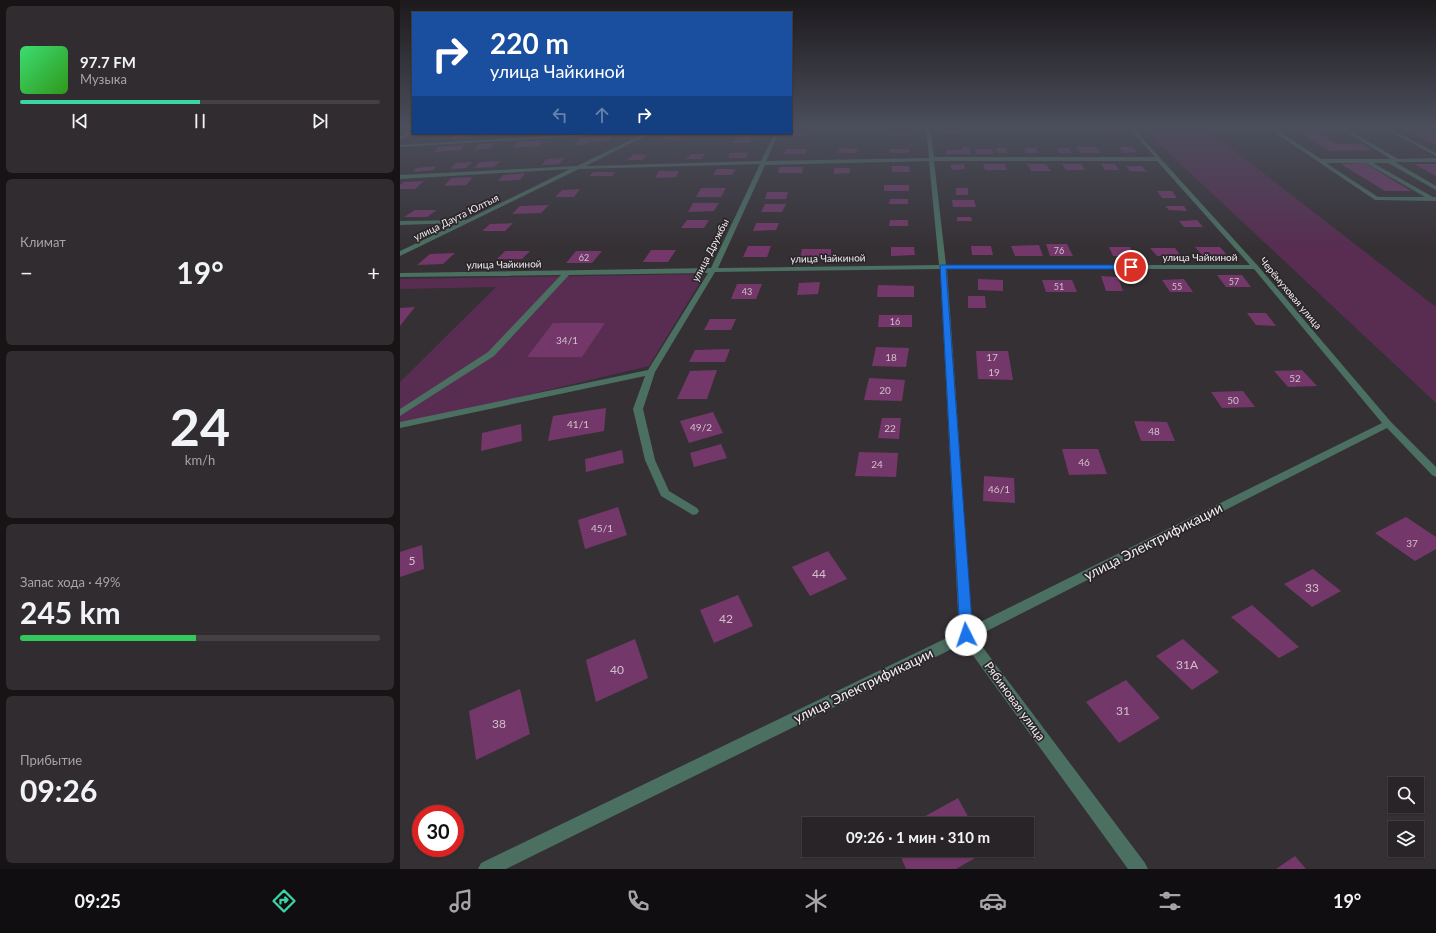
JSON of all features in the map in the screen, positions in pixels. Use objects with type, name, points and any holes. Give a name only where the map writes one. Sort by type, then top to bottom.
[{"type":"street","name":"улица Даута Юлтыя","points":[[400,254],[580,168]]},
{"type":"street","points":[[400,177],[527,169],[592,168]]},
{"type":"street","name":"улица Дружбы","points":[[693,511],[665,494],[650,460],[638,409],[652,372],[714,270],[762,168]]},
{"type":"street","points":[[933,168],[943,267],[966,635]]},
{"type":"street","name":"Черёмуховая улица","points":[[1168,168],[1256,267],[1388,424],[1436,473]]},
{"type":"street","points":[[1329,168],[1377,199],[1434,199]]},
{"type":"street","points":[[1380,168],[1434,199]]},
{"type":"street","points":[[1400,168],[1436,188]]},
{"type":"street","points":[[400,223],[469,220]]},
{"type":"street","name":"улица Чайкиной","points":[[400,275],[943,267],[1256,267]]},
{"type":"street","points":[[400,413],[491,354],[567,273]]},
{"type":"street","points":[[400,425],[652,372]]},
{"type":"street","name":"улица Электрификации","points":[[487,869],[966,635],[1388,424]]},
{"type":"street","name":"Рябиновая улица","points":[[966,635],[1138,869]]},
{"type":"shaded area","points":[[1184,168],[1256,168],[1436,307],[1436,403]]},
{"type":"shaded area","points":[[705,274],[649,366],[400,425],[400,382],[496,287],[400,289],[400,279]]},
{"type":"building","points":[[416,168],[435,168],[433,170],[413,172]]},
{"type":"building","points":[[451,168],[466,168],[466,168],[450,169]]},
{"type":"building","points":[[779,168],[803,168],[802,173],[778,173]]},
{"type":"building","points":[[834,168],[850,168],[850,173],[834,174]]},
{"type":"building","points":[[892,168],[909,168],[910,172],[892,172]]},
{"type":"building","points":[[951,168],[965,168],[965,169],[952,170]]},
{"type":"building","points":[[984,168],[1006,168],[1007,170],[985,170]]},
{"type":"building","points":[[1029,168],[1049,168],[1051,171],[1031,171]]},
{"type":"building","points":[[1064,168],[1083,168],[1085,170],[1066,170]]},
{"type":"building","points":[[1103,168],[1117,168],[1119,170],[1105,170]]},
{"type":"building","points":[[1127,168],[1143,168],[1147,172],[1130,171]]},
{"type":"building","points":[[1347,168],[1372,168],[1411,191],[1385,191]]},
{"type":"building","points":[[1421,168],[1436,168],[1436,176]]},
{"type":"building","points":[[717,169],[736,169],[732,175],[713,175]]},
{"type":"building","points":[[659,171],[679,171],[676,177],[655,178]]},
{"type":"building","points":[[593,172],[615,172],[612,176],[590,176]]},
{"type":"building","points":[[525,173],[520,180],[498,181],[503,175]]},
{"type":"building","points":[[473,177],[466,185],[444,186],[451,178]]},
{"type":"building","points":[[424,181],[415,189],[400,189],[400,185],[404,182]]},
{"type":"building","points":[[884,185],[909,185],[909,191],[884,191]]},
{"type":"building","points":[[701,188],[726,188],[721,197],[696,197]]},
{"type":"building","points":[[956,188],[968,188],[968,195],[956,195]]},
{"type":"building","points":[[580,189],[574,197],[555,197],[562,190]]},
{"type":"building","points":[[1157,191],[1172,191],[1177,198],[1162,198]]},
{"type":"building","points":[[767,192],[788,192],[786,199],[765,199]]},
{"type":"building","points":[[890,199],[908,199],[908,204],[889,204]]},
{"type":"building","points":[[952,200],[974,200],[976,207],[953,207]]},
{"type":"building","points":[[693,203],[719,203],[714,211],[688,212]]},
{"type":"building","points":[[765,204],[786,204],[782,212],[761,212]]},
{"type":"building","points":[[549,205],[541,213],[512,214],[520,206]]},
{"type":"building","points":[[1165,206],[1184,206],[1187,211],[1169,210]]},
{"type":"building","points":[[415,210],[437,210],[427,217],[404,217]]},
{"type":"building","points":[[957,217],[971,217],[972,221],[957,221]]},
{"type":"building","points":[[687,220],[709,220],[704,228],[681,228]]},
{"type":"building","points":[[890,220],[908,220],[908,226],[889,226]]},
{"type":"building","points":[[1197,220],[1203,227],[1184,227],[1179,221]]},
{"type":"building","points":[[513,223],[505,231],[482,231],[490,224]]},
{"type":"building","points":[[756,223],[779,223],[776,230],[753,231]]},
{"type":"building","points":[[1046,244],[1067,244],[1073,256],[1050,256]]},
{"type":"building","points":[[1039,245],[1043,256],[1015,256],[1011,246]]},
{"type":"building","points":[[748,246],[771,246],[767,257],[743,257]]},
{"type":"building","points":[[971,246],[991,246],[993,255],[972,255]]},
{"type":"building","points":[[891,247],[914,247],[915,255],[891,256]]},
{"type":"building","points":[[1109,247],[1130,247],[1134,256],[1113,256]]},
{"type":"building","points":[[1195,247],[1220,247],[1227,255],[1202,255]]},
{"type":"building","points":[[1150,248],[1175,248],[1181,256],[1157,256]]},
{"type":"building","points":[[802,249],[831,249],[831,257],[800,258]]},
{"type":"building","points":[[651,250],[676,250],[668,262],[643,262]]},
{"type":"building","points":[[505,251],[530,251],[522,259],[497,259]]},
{"type":"building","points":[[576,251],[602,251],[592,263],[566,263]]},
{"type":"building","points":[[455,253],[443,264],[417,265],[430,254]]},
{"type":"building","points":[[1217,275],[1242,275],[1251,287],[1226,287]]},
{"type":"building","points":[[1101,276],[1118,277],[1123,291],[1106,291]]},
{"type":"building","points":[[978,279],[1003,280],[1003,291],[978,290]]},
{"type":"building","points":[[1184,279],[1193,292],[1170,292],[1162,280]]},
{"type":"building","points":[[1042,280],[1072,280],[1077,292],[1046,292]]},
{"type":"building","points":[[820,282],[818,294],[797,295],[799,283]]},
{"type":"building","points":[[737,284],[762,284],[756,299],[731,299]]},
{"type":"building","points":[[878,285],[914,286],[914,297],[877,297]]},
{"type":"building","points":[[968,296],[985,296],[986,308],[968,308]]},
{"type":"building","points":[[415,307],[400,326],[400,308]]},
{"type":"building","points":[[1247,313],[1266,313],[1276,326],[1256,325]]},
{"type":"building","points":[[879,315],[912,315],[912,327],[878,327]]},
{"type":"building","points":[[710,319],[736,319],[731,330],[704,330]]},
{"type":"building","points":[[553,323],[605,323],[582,357],[527,357]]},
{"type":"building","points":[[876,347],[909,348],[906,367],[872,366]]},
{"type":"building","points":[[730,349],[725,362],[689,362],[695,350]]},
{"type":"building","points":[[976,351],[1008,351],[1013,380],[978,379]]},
{"type":"building","points":[[717,370],[707,399],[677,399],[690,371]]},
{"type":"building","points":[[1302,370],[1317,386],[1288,387],[1274,371]]},
{"type":"building","points":[[869,378],[905,380],[902,401],[864,400]]},
{"type":"building","points":[[1243,391],[1255,407],[1222,408],[1211,392]]},
{"type":"building","points":[[606,408],[604,431],[548,441],[553,416]]},
{"type":"building","points":[[713,412],[723,433],[689,443],[680,421]]},
{"type":"building","points":[[882,418],[901,418],[899,439],[878,438]]},
{"type":"building","points":[[1134,421],[1167,422],[1175,441],[1141,441]]},
{"type":"building","points":[[521,424],[522,441],[481,451],[482,433]]},
{"type":"building","points":[[721,444],[727,458],[694,467],[690,453]]},
{"type":"building","points":[[1062,449],[1098,449],[1107,474],[1069,475]]},
{"type":"building","points":[[622,450],[624,463],[586,472],[585,459]]},
{"type":"building","points":[[859,452],[898,453],[896,477],[855,476]]},
{"type":"building","points":[[984,476],[1014,478],[1015,503],[983,501]]},
{"type":"building","points":[[618,507],[627,535],[585,549],[578,520]]},
{"type":"building","points":[[1406,517],[1436,537],[1436,549],[1415,561],[1375,533]]},
{"type":"building","points":[[422,545],[424,569],[400,577],[400,552]]},
{"type":"building","points":[[828,551],[847,579],[810,596],[792,567]]},
{"type":"building","points":[[1313,569],[1341,591],[1312,607],[1284,584]]},
{"type":"building","points":[[738,595],[753,626],[714,643],[700,610]]},
{"type":"building","points":[[1252,605],[1299,647],[1279,658],[1231,617]]},
{"type":"building","points":[[635,639],[648,678],[596,702],[586,660]]},
{"type":"building","points":[[1183,639],[1219,672],[1192,690],[1156,656]]},
{"type":"building","points":[[1126,680],[1160,718],[1119,743],[1086,702]]},
{"type":"building","points":[[520,689],[530,734],[476,760],[469,711]]},
{"type":"building","points":[[958,798],[968,817],[924,817]]},
{"type":"building","points":[[1295,856],[1306,869],[1276,869]]},
{"type":"building","points":[[901,857],[977,857],[956,869],[906,869]]},
{"type":"route","points":[[966,635],[943,267],[1131,267]]}]
